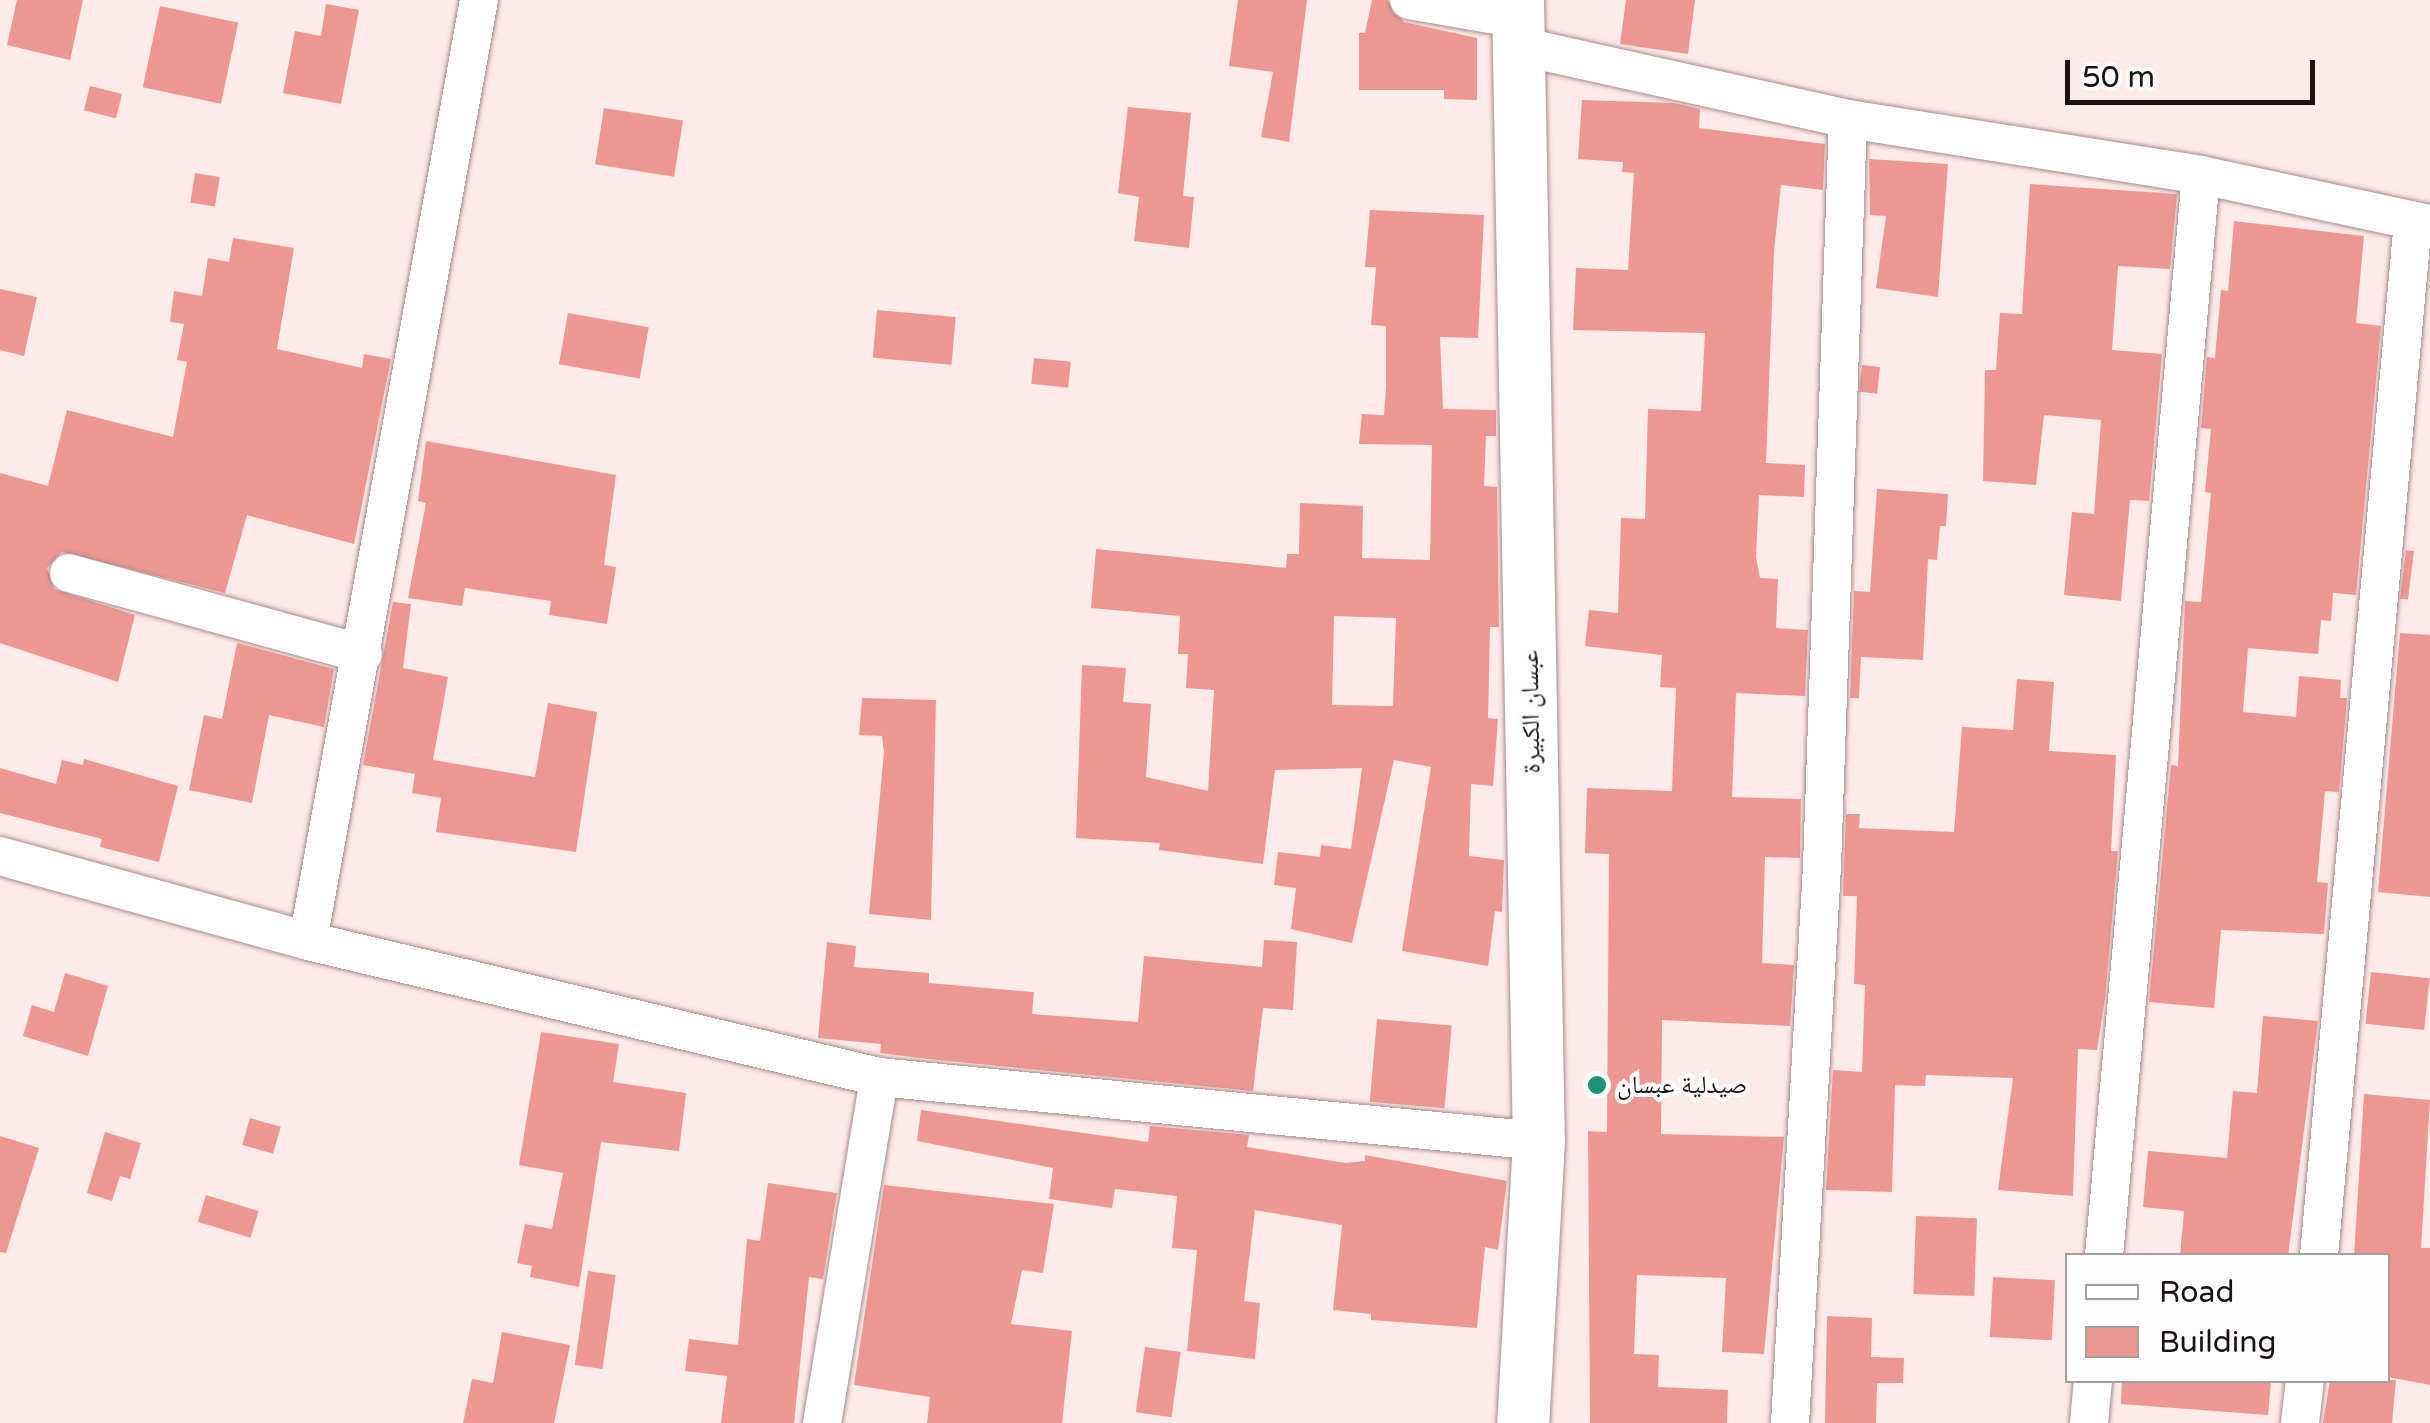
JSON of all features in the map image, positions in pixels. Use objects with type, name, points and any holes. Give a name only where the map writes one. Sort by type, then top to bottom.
[{"type":"main road","name":"عبسان الكبيرة","points":[[1518,22],[1539,1140],[1523,1423]]},
{"type":"street","points":[[308,941],[479,0]]},
{"type":"street","points":[[1409,0],[1518,22],[1848,119],[2202,174],[2421,222],[2319,1253]]},
{"type":"street","points":[[1790,1423],[1822,866],[1848,119]]},
{"type":"street","points":[[2104,1253],[2202,174]]},
{"type":"street","points":[[69,574],[363,654]]},
{"type":"street","points":[[0,856],[308,941],[879,1076],[1539,1140]]},
{"type":"street","points":[[822,1423],[879,1076]]},
{"type":"street","points":[[2089,1423],[2092,1383]]},
{"type":"street","points":[[2300,1423],[2305,1383]]},
{"type":"building","points":[[17,0],[83,0],[70,60],[7,45]]},
{"type":"building","points":[[1238,0],[1307,0],[1289,142],[1261,137],[1273,72],[1229,66]]},
{"type":"building","points":[[1372,0],[1387,0],[1404,22],[1477,38],[1477,100],[1444,99],[1444,90],[1359,90],[1359,33],[1365,33]]},
{"type":"building","points":[[1626,0],[1695,0],[1688,54],[1620,44]]},
{"type":"building","points":[[326,4],[359,10],[341,104],[283,93],[295,31],[321,36]]},
{"type":"building","points":[[160,6],[238,23],[221,104],[143,87]]},
{"type":"building","points":[[90,86],[122,94],[116,118],[84,110]]},
{"type":"building","points":[[1582,100],[1674,103],[1700,109],[1699,128],[1825,144],[1823,190],[1781,185],[1774,251],[1766,463],[1805,465],[1804,497],[1759,495],[1756,557],[1760,578],[1778,579],[1776,628],[1808,630],[1805,696],[1736,693],[1732,797],[1801,799],[1800,858],[1765,857],[1762,963],[1794,965],[1790,1026],[1662,1020],[1661,1134],[1784,1137],[1764,1354],[1722,1352],[1726,1278],[1637,1275],[1634,1354],[1659,1355],[1658,1387],[1728,1390],[1727,1423],[1590,1423],[1588,1131],[1607,1132],[1609,854],[1585,853],[1587,788],[1672,791],[1676,688],[1660,687],[1662,655],[1585,646],[1589,610],[1618,613],[1621,518],[1645,519],[1648,409],[1701,411],[1705,333],[1573,330],[1576,268],[1628,270],[1634,173],[1622,172],[1623,162],[1578,159]]},
{"type":"building","points":[[1128,107],[1191,113],[1183,196],[1194,197],[1189,248],[1134,241],[1139,197],[1118,193]]},
{"type":"building","points":[[604,108],[683,121],[674,177],[595,164]]},
{"type":"building","points":[[1869,159],[1948,164],[1938,297],[1876,288],[1886,216],[1870,215]]},
{"type":"building","points":[[195,173],[220,177],[215,207],[190,203]]},
{"type":"building","points":[[2030,184],[2177,194],[2170,269],[2118,266],[2112,350],[2162,354],[2149,501],[2130,500],[2121,601],[2064,595],[2072,512],[2094,514],[2101,420],[2044,415],[2036,485],[1983,481],[1985,370],[1996,370],[2000,313],[2022,314]]},
{"type":"building","points":[[1370,210],[1484,215],[1478,338],[1440,337],[1443,409],[1496,410],[1496,436],[1486,436],[1484,486],[1497,487],[1499,627],[1490,627],[1488,718],[1498,719],[1493,786],[1471,784],[1469,856],[1504,860],[1502,912],[1495,911],[1488,966],[1402,951],[1431,767],[1394,760],[1352,943],[1291,929],[1296,888],[1274,885],[1278,852],[1320,857],[1321,845],[1351,849],[1362,768],[1275,770],[1263,864],[1159,850],[1160,843],[1076,838],[1082,665],[1126,668],[1123,702],[1151,704],[1146,777],[1208,791],[1214,690],[1186,688],[1188,654],[1178,654],[1180,616],[1091,608],[1096,549],[1286,568],[1287,554],[1299,554],[1300,503],[1363,506],[1362,558],[1430,560],[1432,445],[1359,444],[1362,414],[1384,415],[1386,388],[1386,326],[1371,325],[1376,267],[1365,267]],"holes":[[[1334,616],[1396,618],[1393,706],[1332,705]]]},
{"type":"building","points":[[2234,221],[2364,236],[2356,323],[2381,326],[2356,595],[2333,593],[2331,621],[2321,620],[2318,654],[2248,648],[2243,712],[2296,717],[2299,676],[2341,680],[2340,698],[2347,698],[2339,792],[2325,791],[2317,882],[2328,883],[2324,934],[2221,930],[2214,1008],[2149,1002],[2171,765],[2178,766],[2185,601],[2201,602],[2211,493],[2205,492],[2211,429],[2201,428],[2207,357],[2215,358],[2221,290],[2228,291]]},
{"type":"building","points":[[233,238],[294,248],[277,349],[362,368],[364,354],[391,359],[354,544],[247,515],[225,593],[62,552],[47,568],[54,589],[135,615],[118,682],[0,643],[0,473],[48,486],[67,410],[173,437],[187,362],[177,360],[184,324],[170,322],[174,291],[202,296],[208,258],[229,262]]},
{"type":"building","points":[[0,289],[37,297],[24,356],[0,350]]},
{"type":"building","points":[[877,310],[956,317],[952,365],[873,358]]},
{"type":"building","points":[[568,313],[649,327],[640,378],[559,364]]},
{"type":"building","points":[[1034,358],[1071,362],[1068,388],[1031,384]]},
{"type":"building","points":[[1862,365],[1880,367],[1877,394],[1859,392]]},
{"type":"building","points":[[426,441],[616,475],[604,565],[616,567],[607,624],[549,615],[551,601],[465,588],[462,606],[408,598],[426,503],[418,501]]},
{"type":"building","points":[[1877,489],[1948,494],[1946,526],[1940,526],[1937,560],[1928,559],[1923,660],[1861,657],[1859,698],[1850,698],[1854,591],[1870,592]]},
{"type":"building","points":[[2406,550],[2414,551],[2408,600],[2400,599]]},
{"type":"building","points":[[393,602],[411,604],[403,668],[448,677],[433,760],[535,777],[548,703],[597,712],[576,852],[436,832],[441,798],[412,793],[415,774],[363,765]]},
{"type":"building","points":[[2400,633],[2430,635],[2430,897],[2378,892]]},
{"type":"building","points":[[237,643],[334,669],[324,727],[269,715],[252,803],[189,790],[204,715],[222,719]]},
{"type":"building","points":[[2017,679],[2054,682],[2049,751],[2116,755],[2111,851],[2118,851],[2105,998],[2097,1050],[2078,1049],[2073,1196],[1998,1190],[2013,1078],[1926,1075],[1925,1086],[1895,1085],[1892,1192],[1826,1190],[1833,1070],[1862,1072],[1865,985],[1854,984],[1857,896],[1843,896],[1846,814],[1860,814],[1859,828],[1954,832],[1962,727],[2013,730]]},
{"type":"building","points":[[862,698],[936,700],[931,920],[869,914],[884,752],[882,736],[859,735]]},
{"type":"building","points":[[84,759],[178,786],[159,862],[100,847],[102,839],[0,813],[0,768],[56,784],[62,760],[83,765]]},
{"type":"building","points":[[1264,940],[1297,942],[1293,1010],[1263,1008],[1253,1091],[928,1059],[880,1053],[881,1044],[818,1038],[827,942],[856,946],[854,967],[929,973],[929,983],[1034,992],[1032,1014],[1138,1022],[1144,956],[1262,967]]},
{"type":"building","points":[[2371,972],[2430,978],[2424,1030],[2366,1024]]},
{"type":"building","points":[[65,973],[108,986],[88,1056],[23,1036],[32,1005],[54,1012]]},
{"type":"building","points":[[2263,1016],[2318,1021],[2288,1253],[2180,1253],[2184,1211],[2143,1207],[2148,1151],[2227,1158],[2233,1091],[2257,1093]]},
{"type":"building","points":[[1377,1019],[1452,1026],[1444,1108],[1370,1102]]},
{"type":"building","points":[[541,1032],[619,1044],[613,1082],[686,1093],[679,1151],[601,1142],[579,1287],[530,1277],[532,1266],[517,1263],[525,1224],[552,1229],[563,1173],[519,1165]]},
{"type":"building","points":[[2364,1094],[2430,1100],[2421,1248],[2430,1248],[2430,1385],[2390,1377],[2390,1253],[2354,1253]]},
{"type":"building","points":[[921,1110],[1148,1142],[1150,1126],[1249,1135],[1247,1147],[1346,1163],[1365,1161],[1365,1155],[1507,1181],[1498,1250],[1485,1247],[1477,1328],[1371,1320],[1371,1314],[1333,1310],[1342,1225],[1255,1210],[1244,1301],[1260,1303],[1255,1359],[1187,1351],[1197,1250],[1172,1248],[1177,1196],[1115,1189],[1112,1208],[1049,1199],[1053,1168],[917,1141]]},
{"type":"building","points":[[250,1118],[281,1127],[273,1154],[242,1145]]},
{"type":"building","points":[[105,1132],[141,1143],[130,1179],[120,1176],[112,1201],[87,1193]]},
{"type":"building","points":[[0,1136],[39,1148],[6,1253],[0,1252]]},
{"type":"building","points":[[768,1183],[837,1193],[823,1279],[809,1277],[794,1423],[721,1423],[727,1376],[685,1371],[689,1339],[738,1345],[747,1239],[760,1241]]},
{"type":"building","points":[[884,1185],[1054,1204],[1043,1273],[1022,1270],[1011,1324],[1072,1331],[1062,1423],[927,1423],[930,1397],[854,1385]]},
{"type":"building","points":[[206,1195],[259,1211],[250,1238],[198,1222]]},
{"type":"building","points":[[1916,1216],[1977,1218],[1974,1296],[1913,1294]]},
{"type":"building","points":[[588,1271],[616,1275],[603,1369],[575,1365]]},
{"type":"building","points":[[1993,1277],[2055,1280],[2052,1340],[1990,1337]]},
{"type":"building","points":[[1827,1316],[1872,1318],[1871,1357],[1904,1358],[1903,1383],[1877,1383],[1876,1423],[1825,1423]]},
{"type":"building","points":[[502,1332],[570,1345],[554,1423],[463,1423],[472,1379],[493,1383]]},
{"type":"building","points":[[1145,1347],[1181,1352],[1171,1417],[1136,1412]]},
{"type":"building","points":[[2396,1380],[2392,1423],[2323,1423],[2330,1383]]},
{"type":"building","points":[[2122,1383],[2271,1383],[2268,1415],[2121,1404]]},
{"type":"place","name":"صيدلية عبسان","points":[[1597,1085]]}]
